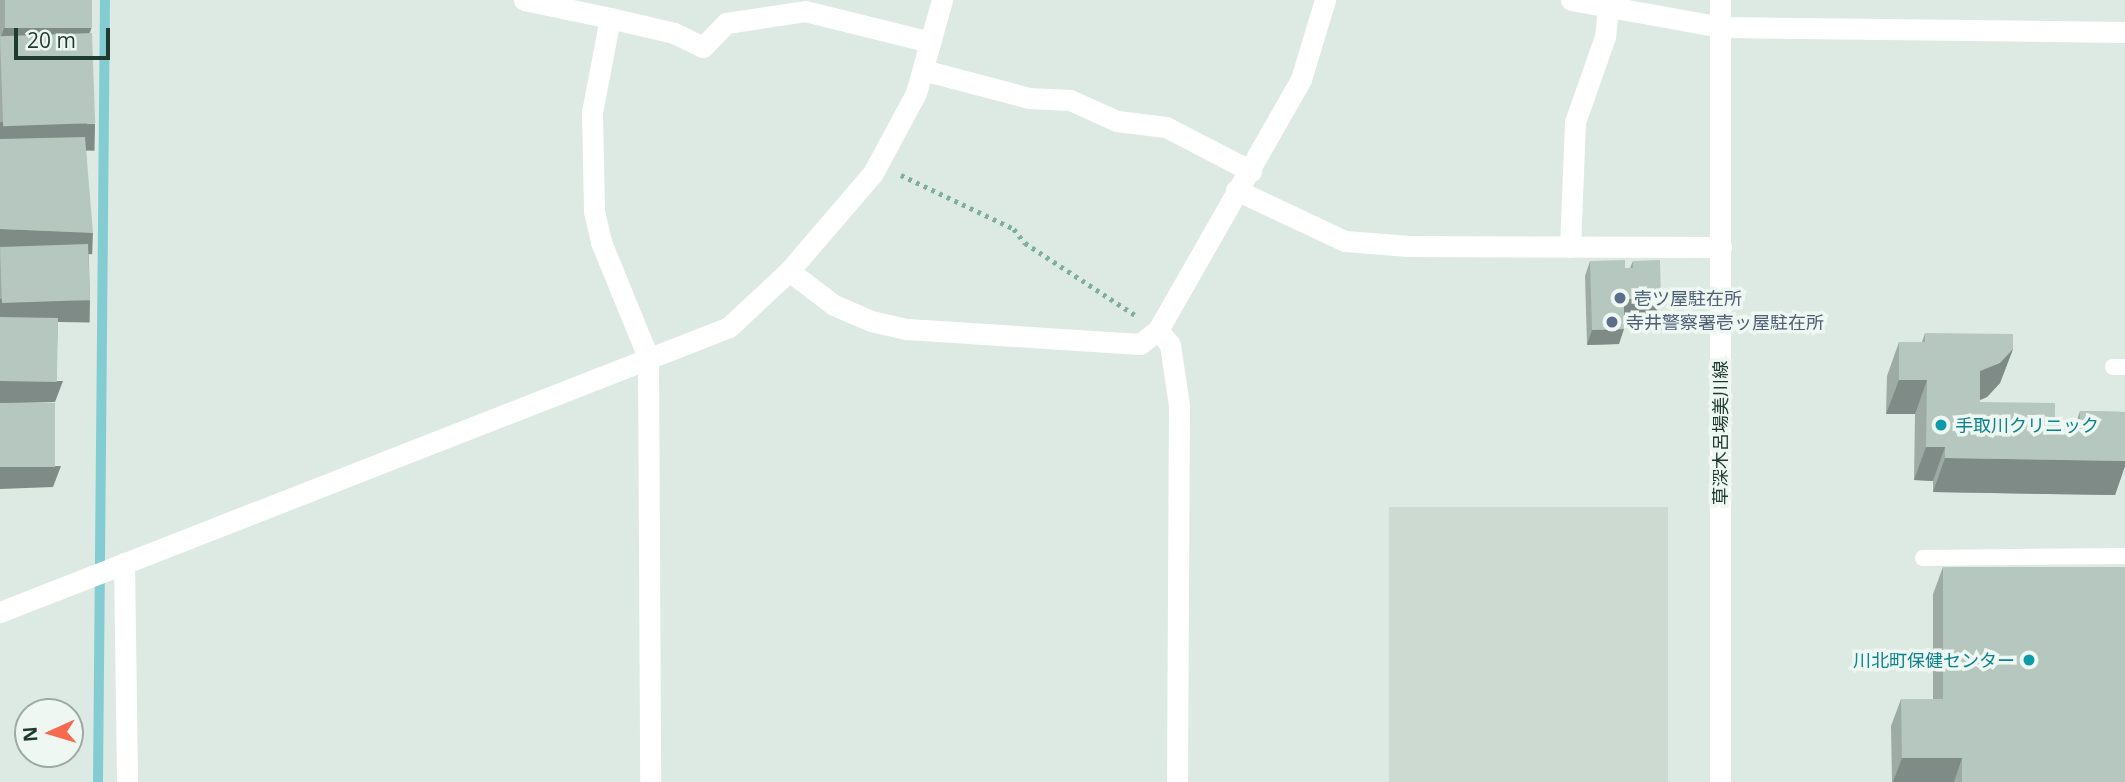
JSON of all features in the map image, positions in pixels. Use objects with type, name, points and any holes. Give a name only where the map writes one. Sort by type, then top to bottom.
[{"type":"street","points":[[524,0],[674,33],[703,47],[726,23],[805,6],[930,43]]},
{"type":"street","points":[[0,612],[729,327],[789,271],[878,164],[916,93],[942,0]]},
{"type":"street","points":[[789,271],[834,305],[871,321],[907,328],[1118,345],[1140,344],[1158,330],[1301,79],[1325,0]]},
{"type":"street","points":[[1571,0],[1721,27],[2125,32]]},
{"type":"street","name":"草深木呂場美川線","points":[[1720,0],[1720,782]]},
{"type":"street","points":[[1570,247],[1575,122],[1605,37],[1608,6]]},
{"type":"street","points":[[610,18],[592,112],[594,211],[601,242],[648,357],[650,782]]},
{"type":"street","points":[[922,70],[1029,98],[1070,100],[1117,121],[1166,127],[1251,171]]},
{"type":"street","points":[[1236,190],[1345,241],[1570,247],[1721,247]]},
{"type":"street","points":[[1158,330],[1170,345],[1179,405],[1177,782]]},
{"type":"street","points":[[124,563],[127,782]]},
{"type":"lane","points":[[1923,558],[2125,556]]},
{"type":"path","points":[[878,164],[1014,229],[1025,243],[1158,330]]},
{"type":"shaded area","points":[[1389,507],[1668,507],[1668,782],[1389,782]]},
{"type":"building","points":[[5,0],[92,0],[92,28],[5,28]]},
{"type":"building","points":[[92,33],[95,123],[3,126],[0,36]]},
{"type":"building","points":[[85,137],[93,233],[0,229],[0,139]]},
{"type":"building","points":[[88,244],[90,300],[2,303],[0,247]]},
{"type":"building","name":"壱ツ屋駐在所","points":[[1625,260],[1625,268],[1633,268],[1633,261],[1660,260],[1661,299],[1624,299],[1624,329],[1592,330],[1590,261]]},
{"type":"building","points":[[0,317],[58,318],[57,382],[0,381]]},
{"type":"building","points":[[1925,333],[2013,334],[2013,349],[2000,363],[1980,371],[1980,402],[2055,403],[2055,425],[2080,426],[2080,411],[2125,412],[2125,461],[1945,458],[1945,447],[1926,447],[1927,380],[1899,380],[1899,342],[1925,342]]},
{"type":"building","points":[[0,403],[55,403],[55,467],[0,467]]},
{"type":"building","name":"川北町保健センター","points":[[1943,567],[2125,567],[2125,782],[1962,782],[1962,758],[1902,758],[1901,699],[1943,699]]},
{"type":"waterway","points":[[98,782],[105,0]]},
{"type":"place","name":"壱ツ屋駐在所","points":[[1620,298]]},
{"type":"place","name":"寺井警察署壱ッ屋駐在所","points":[[1612,322]]},
{"type":"place","name":"手取川クリニック","points":[[1941,425]]},
{"type":"place","name":"川北町保健センター","points":[[2029,660]]}]
